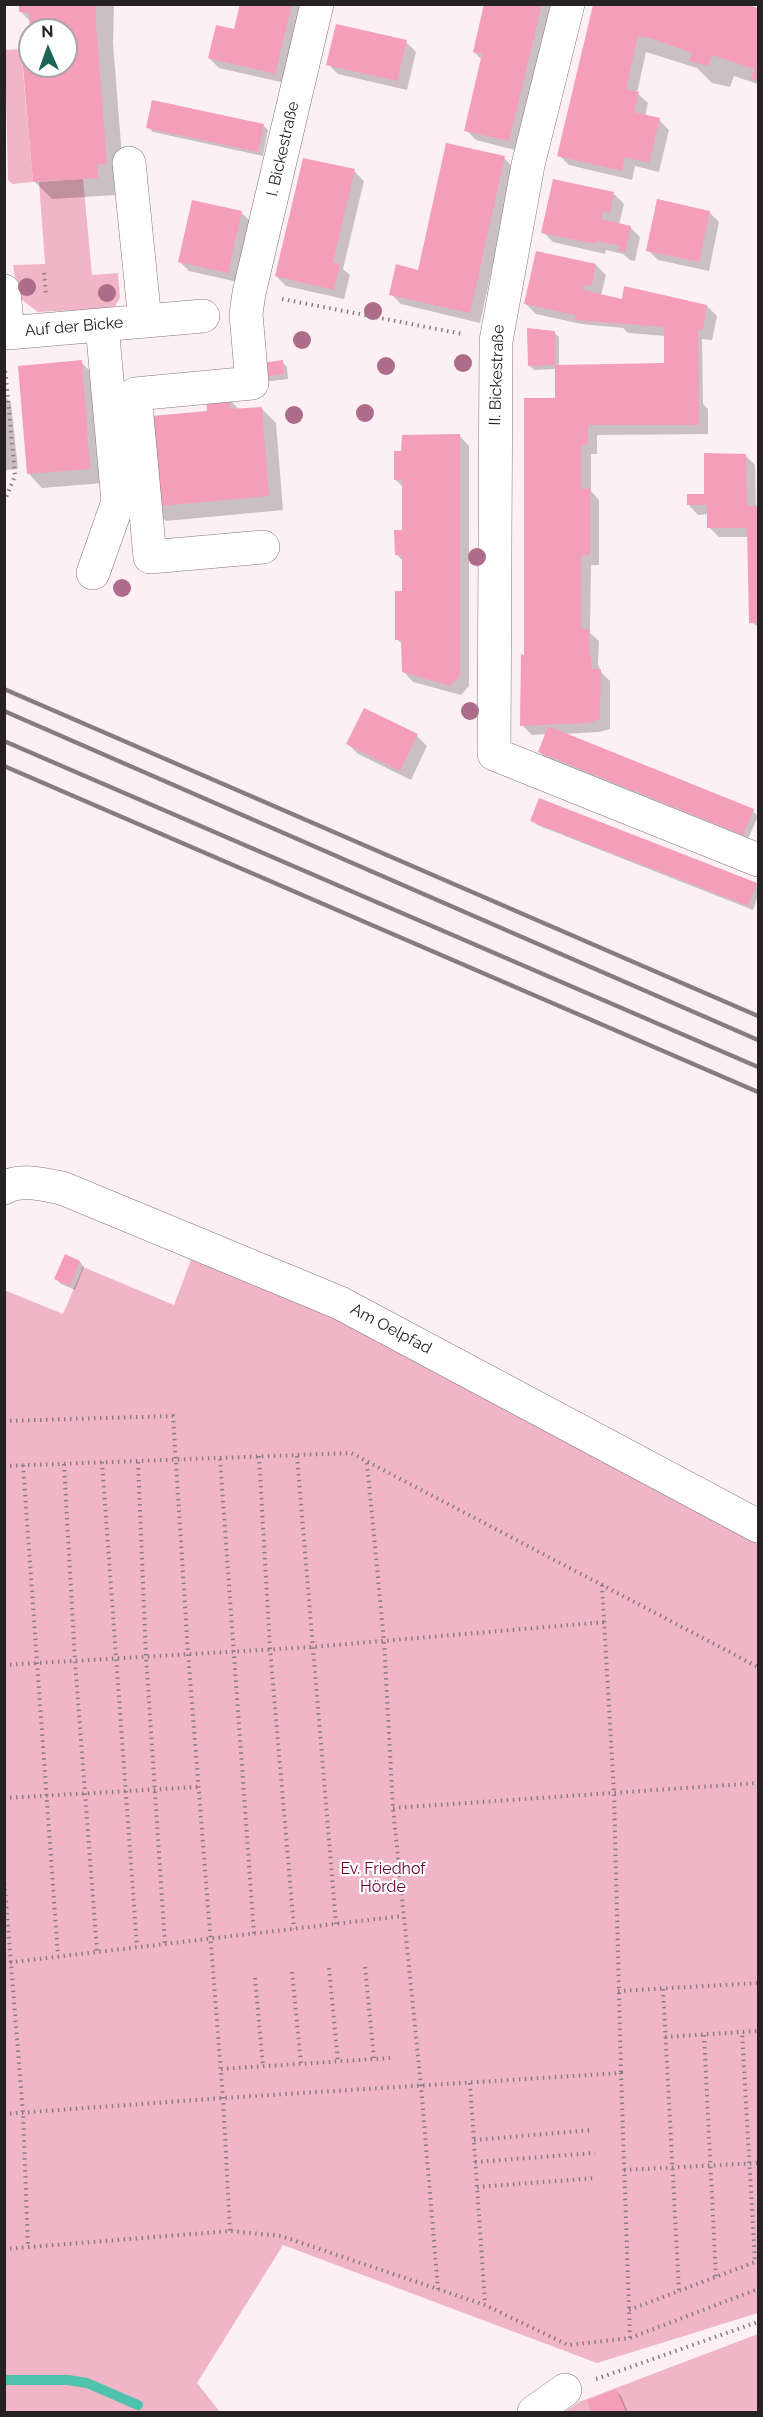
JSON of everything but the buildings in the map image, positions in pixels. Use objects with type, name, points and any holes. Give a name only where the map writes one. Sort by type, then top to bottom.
[{"type":"street","name":"I. Bickestraße","points":[[262,547],[150,556],[135,393],[252,383],[246,314],[249,293],[317,4]]},
{"type":"street","name":"II. Bickestraße","points":[[568,4],[528,165],[495,340],[494,754],[759,861]]},
{"type":"street","name":"Auf der Bicke","points":[[129,163],[145,321]]},
{"type":"street","name":"Auf der Bicke","points":[[4,291],[8,333],[202,316]]},
{"type":"street","points":[[93,573],[118,502],[102,325]]},
{"type":"street","name":"Am Oelpfad","points":[[4,1188],[10,1184],[36,1183],[62,1188],[340,1302],[759,1527]]},
{"type":"street","points":[[534,2412],[564,2390]]},
{"type":"path","points":[[249,293],[495,340]]},
{"type":"path","points":[[4,360],[15,476],[4,502]]},
{"type":"path","points":[[4,1421],[173,1416],[188,1653],[221,2069],[230,2231]]},
{"type":"path","points":[[4,1466],[351,1453],[759,1667]]},
{"type":"path","points":[[259,1456],[270,1648],[294,1929]]},
{"type":"path","points":[[297,1456],[336,1924]]},
{"type":"path","points":[[220,1459],[254,1934]]},
{"type":"path","points":[[102,1462],[137,1947]]},
{"type":"path","points":[[138,1462],[146,1656],[165,1944]]},
{"type":"path","points":[[367,1463],[384,1641],[393,1808],[402,1916],[421,2086],[438,2289]]},
{"type":"path","points":[[64,1464],[75,1661],[98,1951]]},
{"type":"path","points":[[23,1465],[58,1956]]},
{"type":"path","points":[[602,1584],[614,1794],[630,2338]]},
{"type":"path","points":[[4,1665],[312,1647],[605,1622]]},
{"type":"path","points":[[393,1808],[759,1783]]},
{"type":"path","points":[[4,1797],[198,1787]]},
{"type":"path","points":[[4,1877],[22,2113],[28,2247]]},
{"type":"path","points":[[4,1963],[402,1916]]},
{"type":"path","points":[[365,1967],[374,2059]]},
{"type":"path","points":[[328,1968],[338,2061]]},
{"type":"path","points":[[292,1972],[301,2064]]},
{"type":"path","points":[[255,1978],[262,2066]]},
{"type":"path","points":[[618,1991],[759,1983]]},
{"type":"path","points":[[663,1989],[680,2291]]},
{"type":"path","points":[[665,2037],[759,2031]]},
{"type":"path","points":[[629,2310],[755,2262],[742,2032]]},
{"type":"path","points":[[704,2035],[716,2277]]},
{"type":"path","points":[[221,2069],[390,2058]]},
{"type":"path","points":[[4,2114],[621,2073]]},
{"type":"path","points":[[470,2083],[485,2305]]},
{"type":"path","points":[[474,2140],[592,2130]]},
{"type":"path","points":[[475,2162],[595,2153]]},
{"type":"path","points":[[624,2170],[759,2163]]},
{"type":"path","points":[[477,2187],[596,2178]]},
{"type":"path","points":[[4,2249],[230,2231],[281,2236],[485,2305],[568,2345],[630,2338],[759,2289]]},
{"type":"path","points":[[564,2390],[759,2322]]},
{"type":"green space","points":[[18,49],[18,78],[24,78],[33,182],[12,184],[8,180],[5,50]]},
{"type":"green space","points":[[83,179],[92,275],[118,273],[120,298],[114,308],[38,312],[18,297],[13,265],[45,264],[39,182]]},
{"type":"green space","name":"Ev. Friedhof Hörde","points":[[192,1257],[413,1353],[758,1542],[758,2313],[597,2363],[283,2245],[197,2383],[220,2412],[5,2412],[4,1290],[63,1314],[83,1267],[174,1305]]},
{"type":"green space","points":[[758,2334],[758,2412],[564,2412],[579,2402]]},
{"type":"waterway","points":[[4,2380],[68,2380],[87,2383],[138,2405]]},
{"type":"railway","points":[[4,689],[758,1016]]},
{"type":"railway","points":[[4,711],[758,1040]]},
{"type":"railway","points":[[4,741],[758,1067]]},
{"type":"railway","points":[[4,766],[758,1092]]}]
